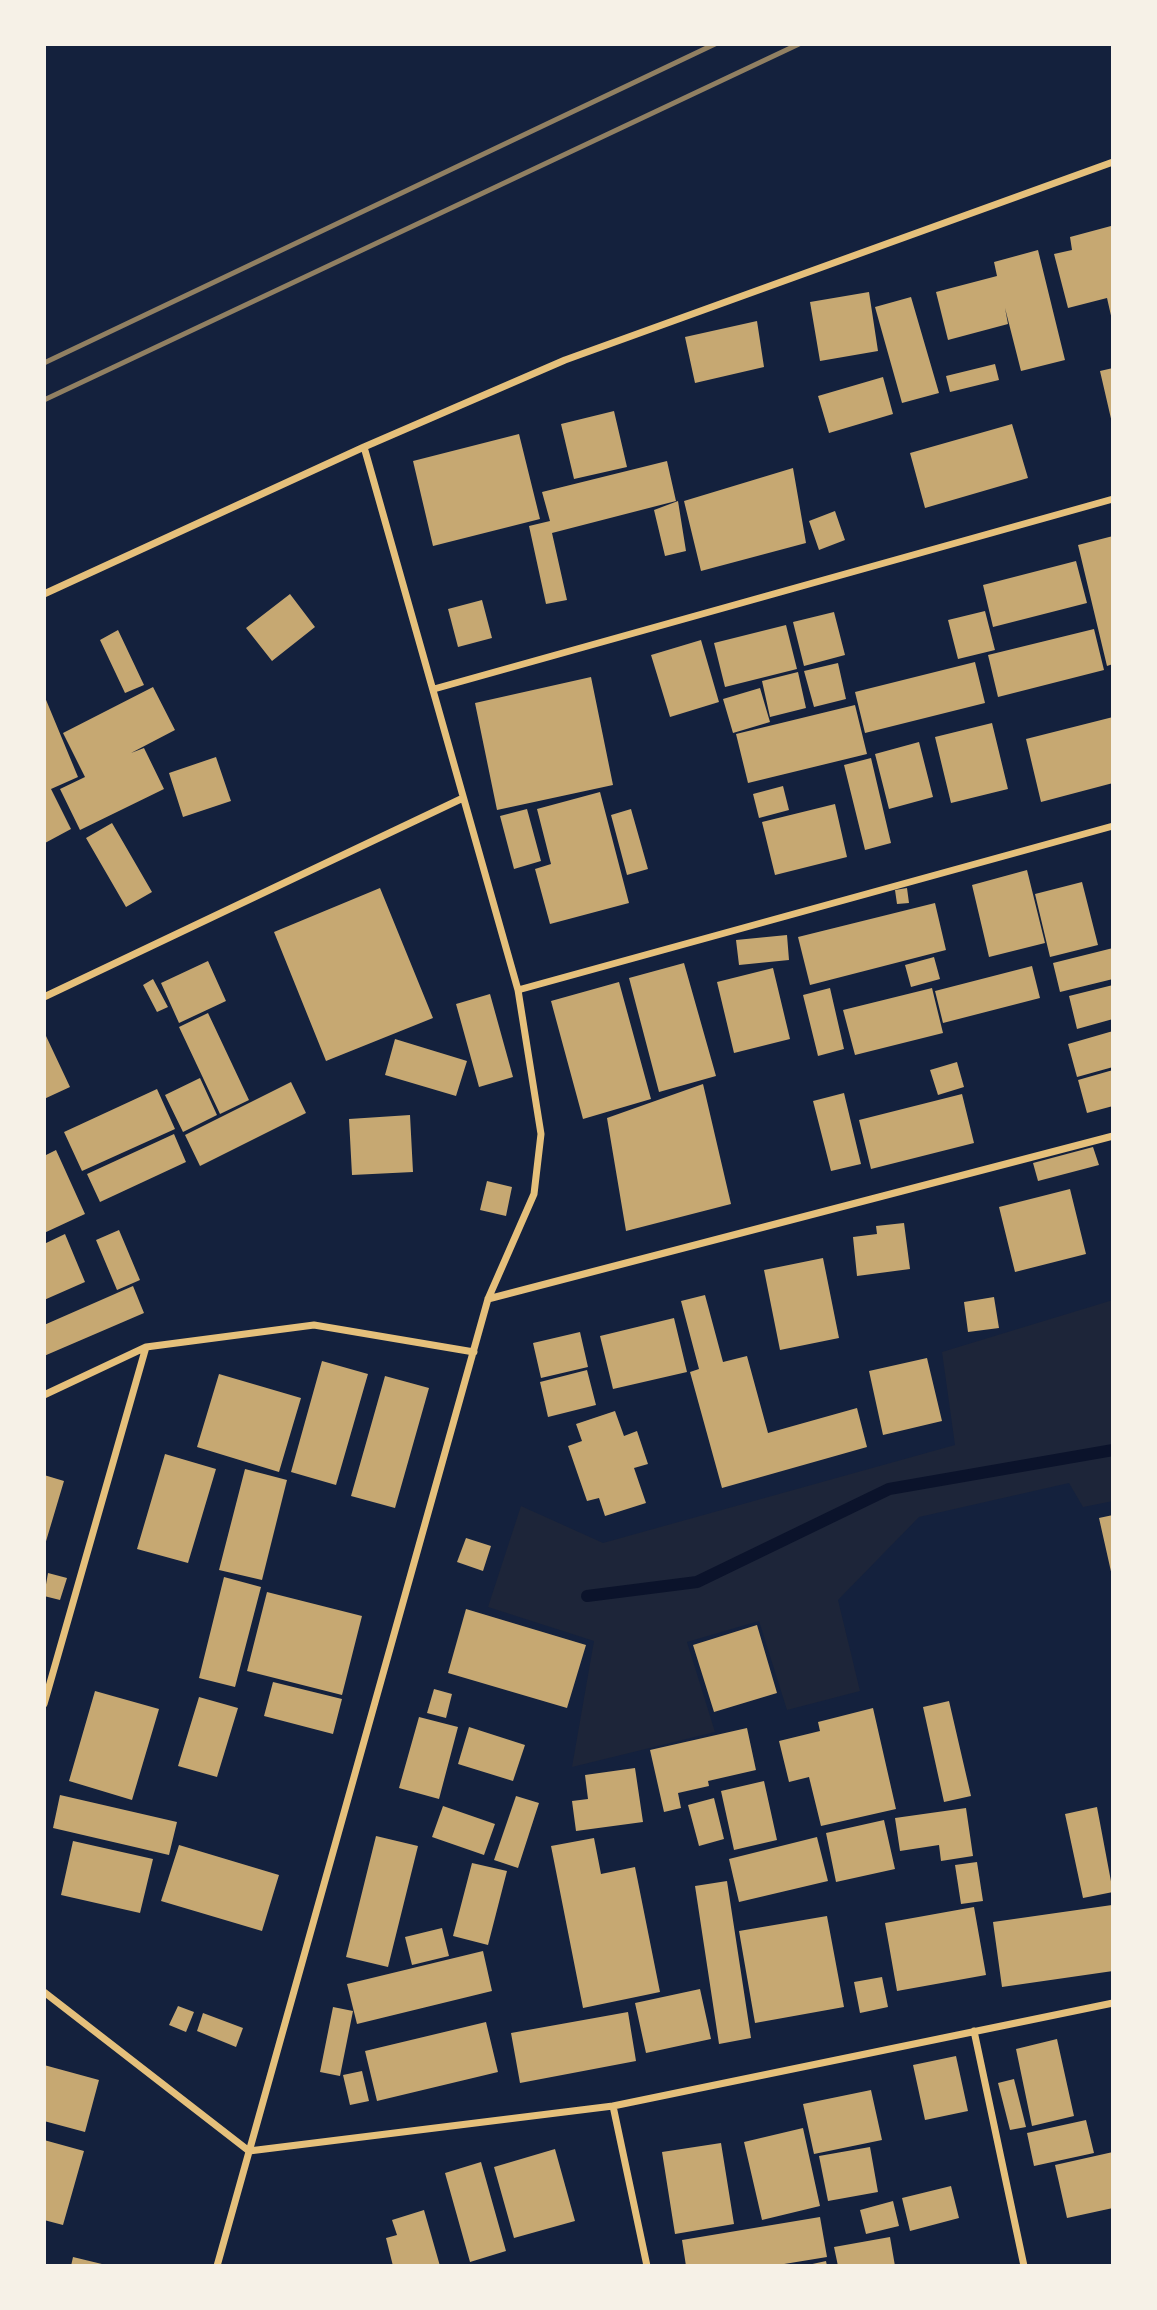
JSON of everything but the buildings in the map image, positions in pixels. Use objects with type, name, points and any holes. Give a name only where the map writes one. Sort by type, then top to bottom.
[{"type":"street","points":[[44,594],[363,447],[565,360],[1113,162]]},
{"type":"street","points":[[217,2266],[488,1299],[534,1194],[541,1133],[518,990],[363,447]]},
{"type":"street","points":[[434,689],[1113,499]]},
{"type":"street","points":[[44,998],[463,798]]},
{"type":"street","points":[[518,990],[1113,826]]},
{"type":"street","points":[[488,1299],[1113,1136]]},
{"type":"street","points":[[44,1395],[146,1347],[314,1325],[474,1352]]},
{"type":"street","points":[[44,1704],[146,1347]]},
{"type":"street","points":[[44,1992],[249,2151],[613,2106],[1113,2003]]},
{"type":"street","points":[[974,2031],[1024,2266]]},
{"type":"street","points":[[613,2106],[647,2266]]},
{"type":"shaded area","points":[[1113,1300],[1113,1501],[1083,1507],[1069,1483],[919,1517],[838,1600],[860,1691],[787,1710],[759,1621],[687,1642],[715,1732],[572,1767],[594,1641],[488,1607],[521,1506],[603,1543],[955,1445],[942,1352]]},
{"type":"waterway","points":[[587,1596],[697,1582],[889,1489],[1113,1450]]},
{"type":"railway","points":[[44,363],[715,44]]},
{"type":"railway","points":[[44,400],[799,44]]}]
